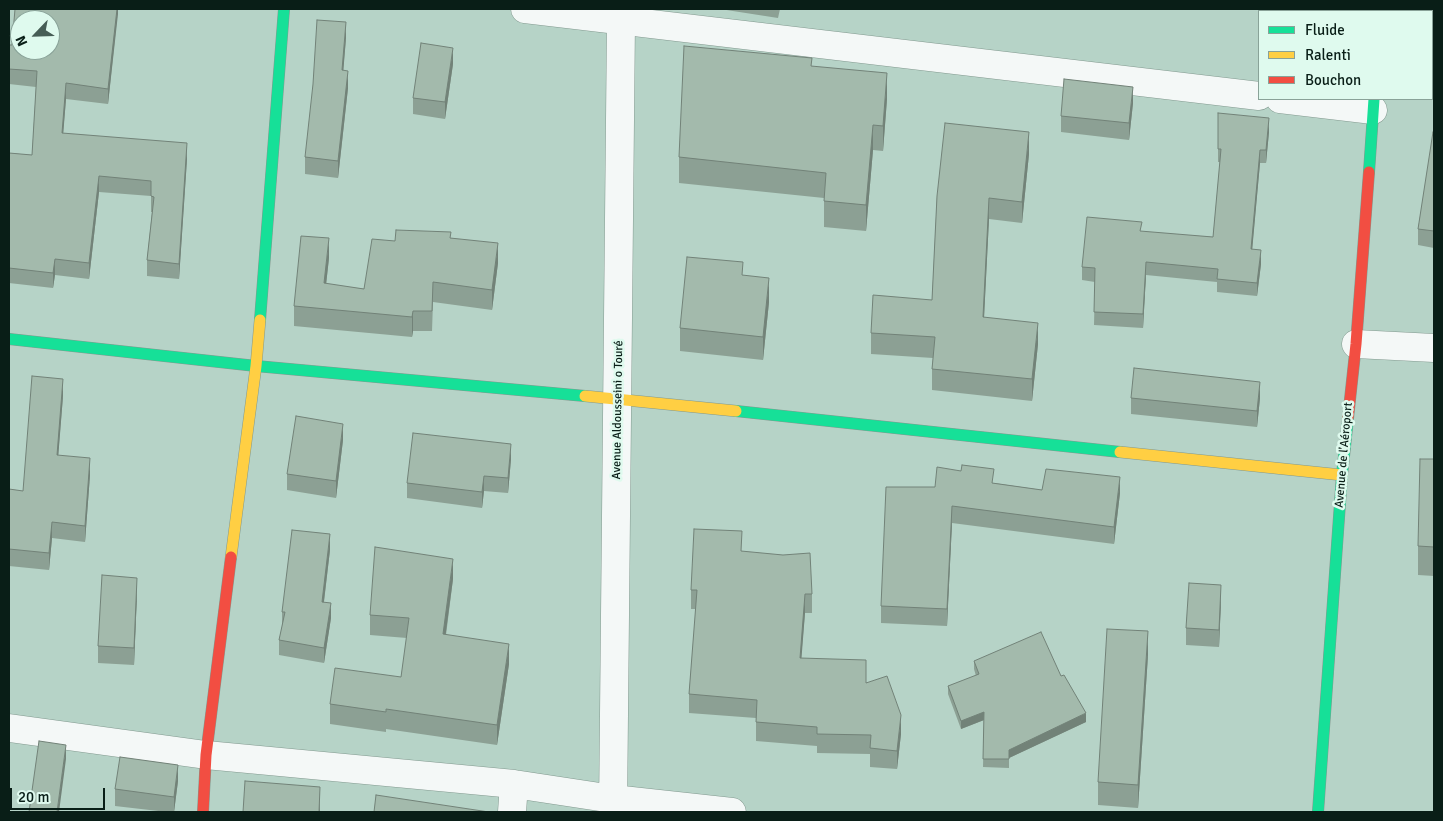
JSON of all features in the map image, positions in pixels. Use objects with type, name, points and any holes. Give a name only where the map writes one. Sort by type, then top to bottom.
[{"type":"street","points":[[203,812],[206,755],[256,366],[284,9]]},
{"type":"street","points":[[525,9],[622,15],[1258,96]]},
{"type":"street","name":"Avenue Aldousseini o Touré","points":[[613,806],[622,15]]},
{"type":"street","points":[[1299,100],[1373,104]]},
{"type":"street","name":"Avenue de l'Aéroport","points":[[1318,812],[1342,475],[1356,344],[1373,104]]},
{"type":"street","points":[[9,339],[256,366],[618,399],[1342,475]]},
{"type":"street","points":[[1356,344],[1434,348]]},
{"type":"street","points":[[9,728],[206,755],[514,784],[613,806],[732,812]]},
{"type":"street","points":[[512,812],[514,784]]},
{"type":"building","points":[[15,9],[117,9],[108,89],[66,83],[62,133],[187,143],[179,264],[147,260],[154,197],[151,196],[151,181],[99,176],[89,263],[55,259],[53,273],[9,268],[9,153],[32,155],[37,71],[9,69],[9,45],[10,60],[60,60],[60,10]]},
{"type":"building","points":[[317,20],[346,22],[342,70],[348,71],[338,161],[305,157],[313,84]]},
{"type":"building","points":[[421,43],[453,48],[445,102],[413,98]]},
{"type":"building","points":[[684,46],[812,58],[811,66],[887,73],[883,126],[873,125],[866,205],[824,201],[826,173],[679,157]]},
{"type":"building","points":[[1064,79],[1133,87],[1129,123],[1061,116]]},
{"type":"building","points":[[1218,113],[1269,118],[1266,150],[1260,150],[1251,249],[1261,250],[1257,283],[1217,279],[1218,269],[1146,262],[1143,314],[1094,312],[1095,268],[1082,267],[1087,217],[1142,222],[1140,231],[1213,237],[1221,149],[1218,149]]},
{"type":"building","points":[[945,123],[1029,132],[1022,202],[989,198],[983,317],[1038,323],[1032,379],[932,369],[935,337],[871,333],[873,295],[932,300],[937,196]]},
{"type":"building","points":[[1434,132],[1434,231],[1418,229]]},
{"type":"building","points":[[396,230],[451,232],[450,238],[498,243],[492,290],[433,282],[432,311],[413,311],[412,317],[294,306],[301,236],[329,238],[324,283],[364,289],[372,239],[395,241]]},
{"type":"building","points":[[687,257],[743,262],[742,275],[769,278],[763,337],[680,328]]},
{"type":"building","points":[[1134,368],[1260,382],[1257,411],[1131,398]]},
{"type":"building","points":[[32,376],[63,379],[57,455],[90,458],[85,526],[52,522],[49,553],[9,549],[9,489],[23,491]]},
{"type":"building","points":[[296,416],[343,424],[336,481],[287,474]]},
{"type":"building","points":[[413,433],[511,444],[508,478],[484,476],[482,492],[407,483]]},
{"type":"building","points":[[1420,459],[1434,459],[1434,547],[1418,546]]},
{"type":"building","points":[[962,465],[994,469],[992,483],[1042,490],[1046,469],[1120,477],[1114,527],[952,506],[947,609],[881,606],[886,487],[935,487],[937,467],[961,471]]},
{"type":"building","points":[[694,529],[742,531],[741,551],[783,555],[810,553],[812,594],[805,594],[800,658],[866,660],[866,683],[887,676],[901,715],[897,751],[870,748],[871,735],[817,734],[817,727],[756,722],[757,700],[689,694],[697,590],[691,590]]},
{"type":"building","points":[[292,530],[330,534],[322,602],[331,603],[324,648],[279,640],[285,612],[282,612]]},
{"type":"building","points":[[375,547],[453,559],[443,634],[509,644],[497,725],[386,709],[386,712],[330,704],[335,668],[401,677],[409,618],[370,615]]},
{"type":"building","points":[[102,575],[137,578],[134,648],[98,646]]},
{"type":"building","points":[[1189,583],[1221,585],[1219,630],[1186,628]]},
{"type":"building","points":[[1107,629],[1148,631],[1138,785],[1098,782]]},
{"type":"building","points":[[1041,632],[1061,676],[1064,675],[1086,713],[1009,750],[1009,759],[983,759],[984,712],[961,721],[948,686],[979,674],[974,661]]},
{"type":"building","points":[[39,741],[66,745],[57,812],[29,812]]},
{"type":"building","points":[[120,757],[178,765],[174,797],[115,789]]},
{"type":"building","points":[[245,781],[320,787],[319,812],[243,812]]},
{"type":"building","points":[[376,795],[489,812],[374,812]]},
{"type":"traffic: fast","points":[[260,320],[284,9]]},
{"type":"traffic: fast","points":[[1369,172],[1374,100]]},
{"type":"traffic: fast","points":[[9,339],[256,366],[585,396]]},
{"type":"traffic: fast","points":[[736,411],[1120,452]]},
{"type":"traffic: fast","points":[[1318,812],[1342,475],[1348,418]]},
{"type":"traffic: slow","points":[[231,557],[256,366],[260,320]]},
{"type":"traffic: slow","points":[[585,396],[736,411]]},
{"type":"traffic: slow","points":[[1120,452],[1342,475]]},
{"type":"traffic: jam","points":[[1348,418],[1356,344],[1369,172]]},
{"type":"traffic: jam","points":[[203,812],[206,755],[231,557]]}]
